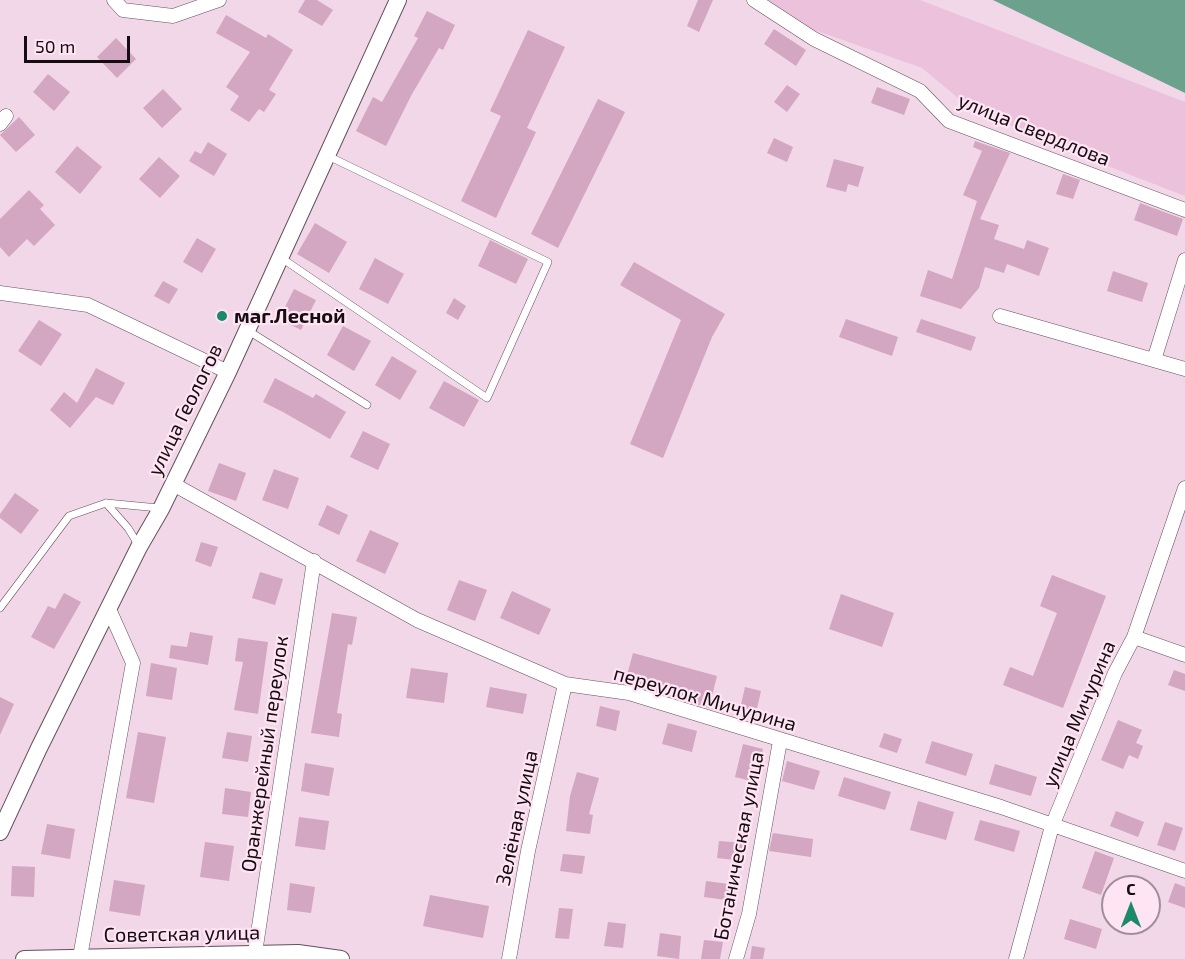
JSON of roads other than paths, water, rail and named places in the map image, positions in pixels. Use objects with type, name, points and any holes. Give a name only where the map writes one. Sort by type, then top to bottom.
[{"type":"street","points":[[114,0],[123,10],[173,16],[219,0]]},
{"type":"street","name":"улица Геологов","points":[[0,832],[39,748],[228,372],[398,0]]},
{"type":"street","name":"улица Свердлова","points":[[754,0],[814,39],[920,91],[950,121],[1185,210]]},
{"type":"street","points":[[1154,360],[1185,260]]},
{"type":"street","points":[[0,293],[88,305],[228,372]]},
{"type":"street","points":[[1000,316],[1185,369]]},
{"type":"street","name":"переулок Мичурина","points":[[173,484],[417,620],[565,684],[629,693],[1001,807],[1185,871]]},
{"type":"street","name":"улица Мичурина","points":[[1017,959],[1052,826],[1115,674],[1134,637],[1185,488]]},
{"type":"street","name":"Оранжерейный переулок","points":[[255,953],[314,561]]},
{"type":"street","points":[[80,958],[133,663],[109,609]]},
{"type":"street","points":[[1134,637],[1185,655]]},
{"type":"street","name":"Зелёная улица","points":[[509,959],[528,851],[565,684]]},
{"type":"street","name":"Ботаническая улица","points":[[736,959],[749,914],[780,741]]},
{"type":"street","name":"Советская улица","points":[[24,959],[255,953],[332,959]]},
{"type":"lane","points":[[280,257],[487,398],[548,262],[326,155]]},
{"type":"lane","points":[[246,329],[368,405]]},
{"type":"lane","points":[[106,503],[128,528],[139,547]]},
{"type":"lane","points":[[0,608],[69,516],[106,503],[161,509]]},
{"type":"place","name":"маг.Лесной","points":[[222,316]]}]
